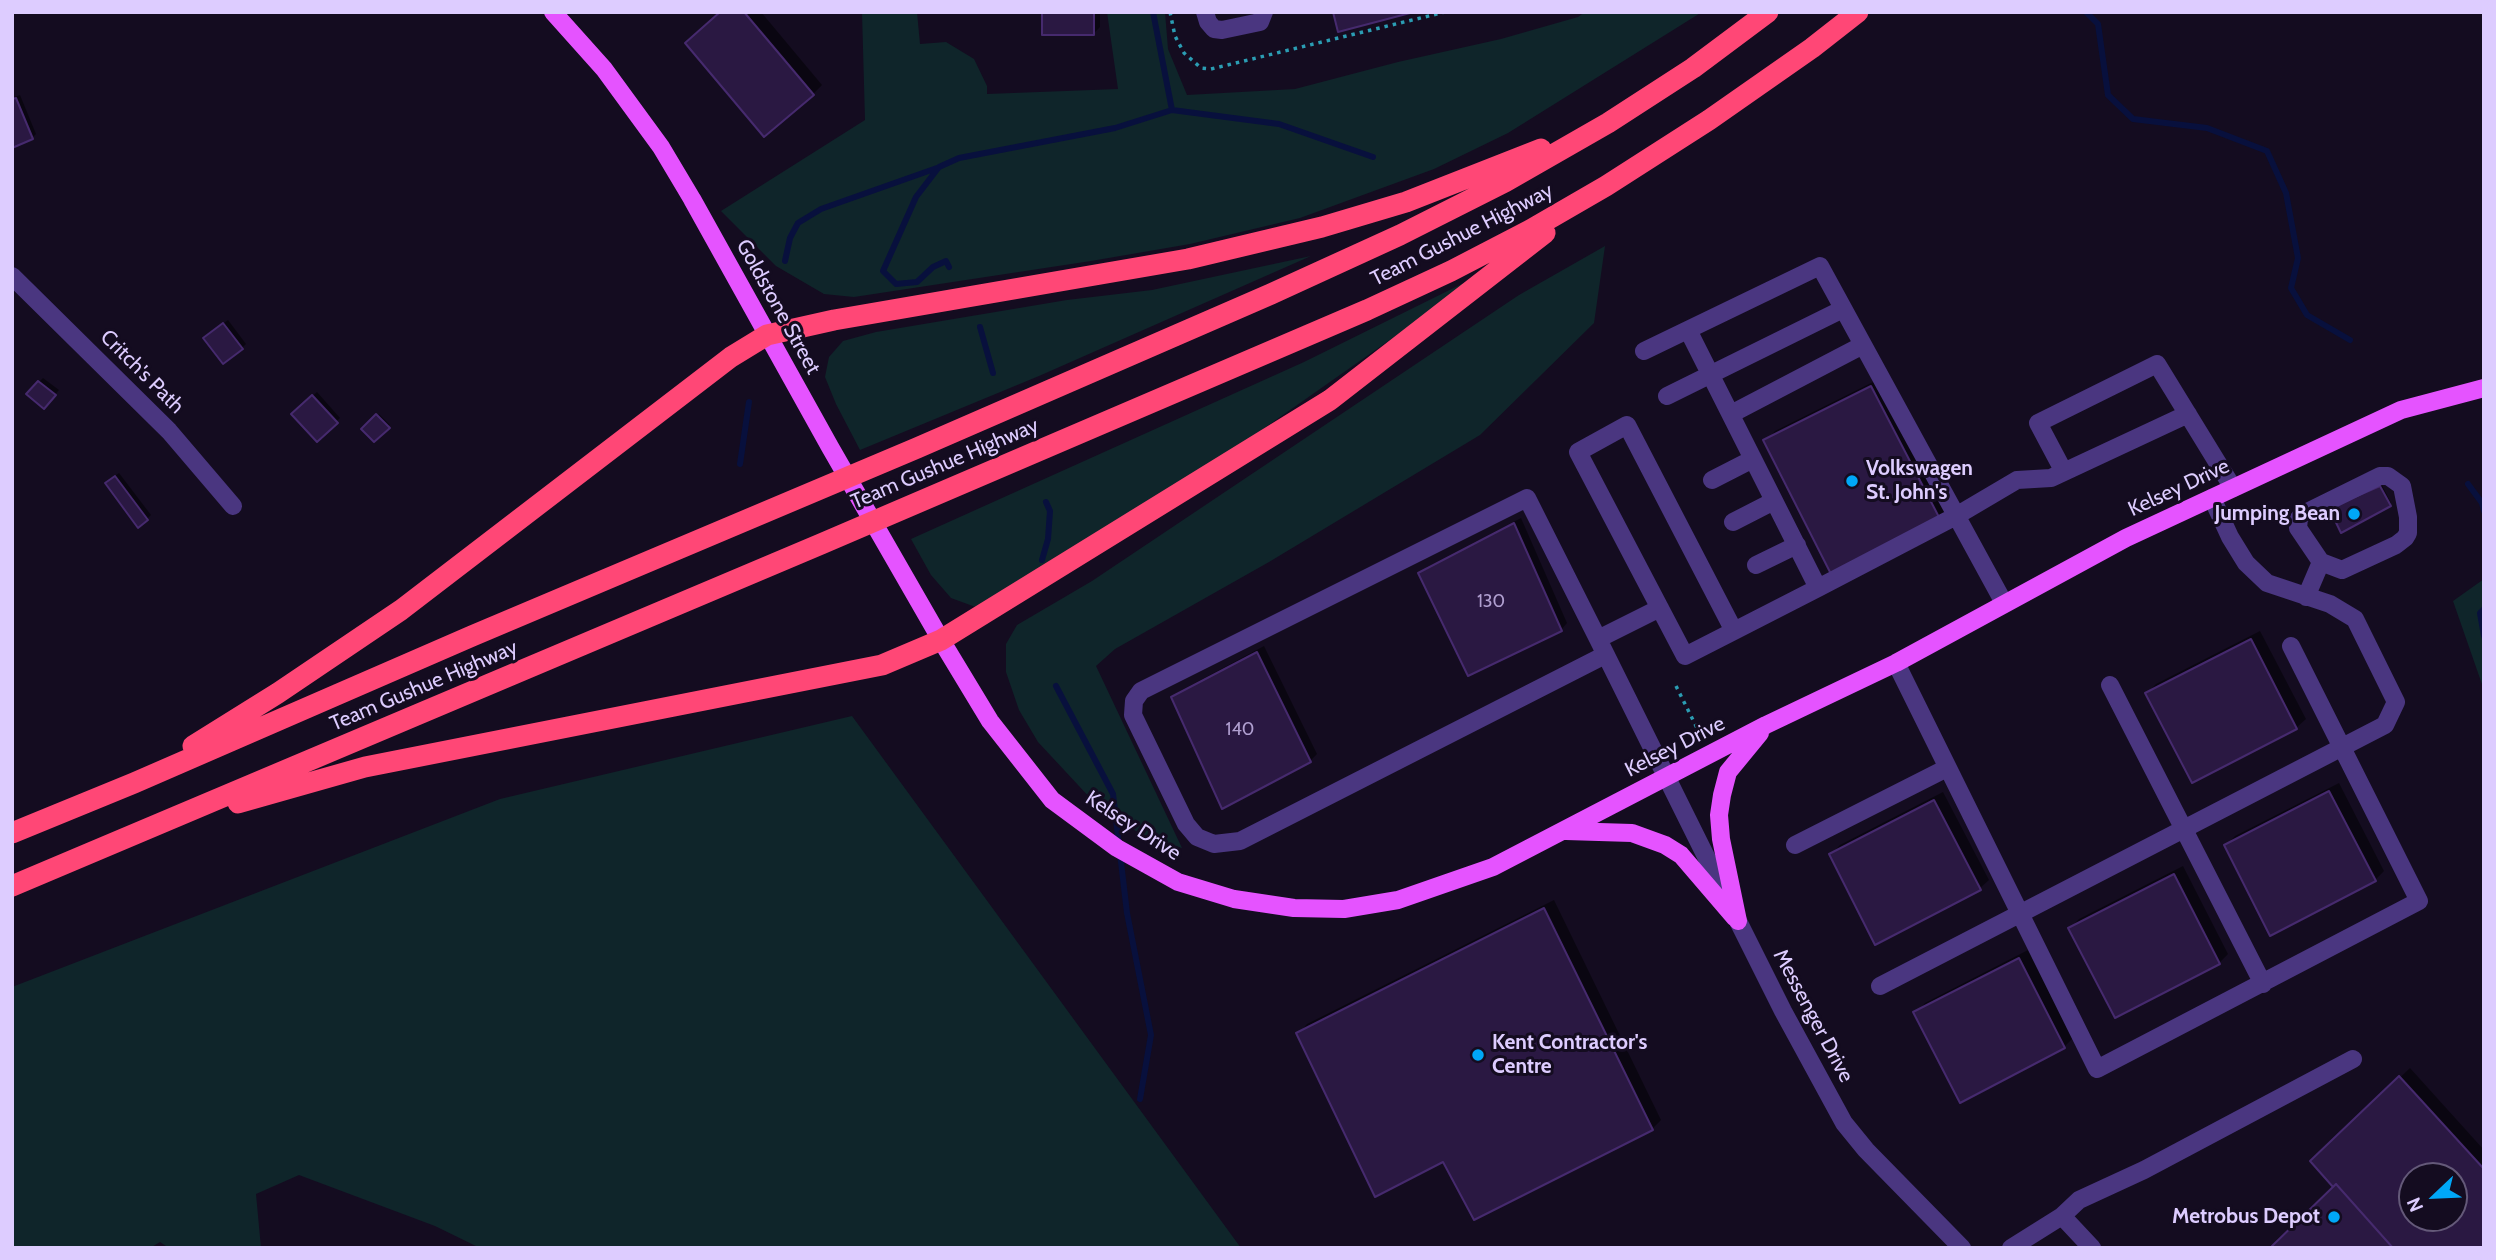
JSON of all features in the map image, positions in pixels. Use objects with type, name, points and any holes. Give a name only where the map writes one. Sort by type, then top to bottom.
[{"type":"highway","name":"Team Gushue Highway","points":[[12,834],[472,636],[917,449],[1271,294],[1400,234],[1506,182],[1608,123],[1693,68],[1768,12]]},
{"type":"highway","name":"Team Gushue Highway","points":[[12,886],[821,544],[1379,305],[1451,271],[1606,186],[1709,120],[1812,48],[1858,12]]},
{"type":"highway","points":[[134,783],[278,693],[401,610],[731,357],[767,335],[834,320],[1188,259],[1322,227],[1406,202],[1608,123]]},
{"type":"highway","points":[[152,827],[365,767],[882,665],[941,640],[1330,400],[1606,186]]},
{"type":"main road","name":"Goldstone Street","points":[[553,12],[604,69],[661,148],[692,198],[941,640]]},
{"type":"main road","name":"Kelsey Drive","points":[[941,640],[990,721],[1052,800],[1116,848],[1178,882],[1234,899],[1294,908],[1344,909],[1398,900],[1481,872],[1712,756],[1766,725],[1896,663],[2126,538],[2400,410],[2484,388]]},
{"type":"main road","points":[[1738,921],[1721,839],[1719,815],[1728,772],[1766,725]]},
{"type":"main road","points":[[1563,831],[1632,833],[1665,845],[1681,855],[1738,921]]},
{"type":"street","points":[[1205,12],[1214,29],[1222,30],[1260,22],[1264,12]]},
{"type":"street","points":[[1644,351],[1820,266],[2004,603]]},
{"type":"street","name":"Critch's Path","points":[[12,276],[169,431],[233,506]]},
{"type":"street","points":[[1667,396],[1843,309]]},
{"type":"street","points":[[1688,330],[1818,587]]},
{"type":"street","points":[[1731,414],[1863,345]]},
{"type":"street","points":[[2064,472],[2038,423],[2157,364],[2233,488]]},
{"type":"street","points":[[1734,631],[1627,425],[1578,452],[1685,656],[1734,631],[1956,516],[2017,480],[2050,478],[2188,414]]},
{"type":"street","points":[[1712,480],[1753,459]]},
{"type":"street","points":[[2380,476],[2396,480],[2402,486],[2408,517],[2408,533],[2405,538],[2396,545],[2342,570],[2321,562],[2298,528],[2303,514],[2380,476]]},
{"type":"street","points":[[1602,647],[1527,498],[1141,691],[1134,701],[1133,715],[1186,824],[1197,837],[1214,844],[1240,841],[1602,647],[1660,608]]},
{"type":"street","points":[[1880,986],[2385,725],[2396,702],[2355,619],[2330,604],[2267,583],[2246,563],[2230,537],[2212,498]]},
{"type":"street","points":[[1733,522],[1774,501]]},
{"type":"street","points":[[1756,565],[1797,545]]},
{"type":"street","points":[[2306,597],[2321,562]]},
{"type":"street","points":[[1896,663],[2097,1069],[2419,901],[2291,646]]},
{"type":"street","name":"Messenger Drive","points":[[1602,647],[1738,921],[1844,1123],[1866,1150],[1962,1248]]},
{"type":"street","points":[[2110,685],[2263,984]]},
{"type":"street","points":[[1796,845],[1947,768]]},
{"type":"street","points":[[2011,1248],[2062,1216],[2079,1200],[2156,1164],[2353,1059]]},
{"type":"street","points":[[2062,1216],[2092,1248]]},
{"type":"path","points":[[1170,12],[1175,36],[1184,53],[1201,68],[1211,69],[1445,12]]},
{"type":"path","points":[[1676,686],[1712,756]]},
{"type":"green space","points":[[862,12],[917,12],[920,44],[946,42],[974,59],[987,86],[987,94],[1118,89],[1107,12],[1165,12],[1168,49],[1187,95],[1295,89],[1501,39],[1578,17],[1585,12],[1702,12],[1508,133],[1434,169],[1300,218],[1190,244],[854,297],[824,294],[776,266],[721,211],[865,120]]},
{"type":"green space","points":[[1605,246],[1594,323],[1480,435],[1269,562],[1115,649],[1096,666],[1182,848],[1155,841],[1121,823],[1092,800],[1038,742],[1019,710],[1006,672],[1006,644],[1017,625],[1092,581],[1519,295]]},
{"type":"green space","points":[[1311,256],[1039,376],[860,450],[825,377],[829,357],[843,341],[876,332],[1067,300],[1152,290]]},
{"type":"green space","points":[[1488,271],[1253,436],[981,609],[951,598],[931,575],[911,539],[1304,362]]},
{"type":"green space","points":[[2484,579],[2484,690],[2453,601]]},
{"type":"green space","points":[[852,716],[1241,1248],[480,1248],[435,1226],[299,1175],[256,1194],[261,1248],[169,1248],[160,1242],[150,1248],[12,1248],[12,987],[500,799]]},
{"type":"building","points":[[720,12],[744,12],[814,95],[764,137],[685,43]]},
{"type":"building","points":[[1042,12],[1094,12],[1094,35],[1042,35]]},
{"type":"building","points":[[1333,12],[1414,12],[1338,32]]},
{"type":"building","points":[[16,98],[33,139],[12,148],[12,99]]},
{"type":"building","points":[[223,323],[243,349],[223,364],[203,338]]},
{"type":"building","points":[[38,381],[56,395],[44,409],[26,394]]},
{"type":"building","name":"Volkswagen St. John's","points":[[1871,386],[1941,521],[1832,576],[1763,440]]},
{"type":"building","points":[[312,395],[338,423],[317,442],[291,414]]},
{"type":"building","points":[[376,414],[390,428],[374,442],[361,429]]},
{"type":"building","points":[[115,476],[148,520],[138,528],[105,483]]},
{"type":"building","name":"Jumping Bean","points":[[2380,486],[2391,506],[2341,533],[2329,508]]},
{"type":"building","points":[[1514,523],[1562,631],[1468,676],[1418,573]]},
{"type":"building","points":[[2251,639],[2297,729],[2192,783],[2145,693]]},
{"type":"building","points":[[1257,652],[1311,762],[1222,809],[1171,697]]},
{"type":"building","points":[[2329,791],[2376,881],[2270,936],[2224,845]]},
{"type":"building","points":[[1934,800],[1981,890],[1875,945],[1829,854]]},
{"type":"building","points":[[2174,874],[2220,964],[2115,1018],[2068,928]]},
{"type":"building","points":[[1544,908],[1653,1130],[1474,1220],[1443,1162],[1375,1197],[1296,1033]]},
{"type":"building","points":[[2019,958],[2065,1048],[1960,1103],[1913,1012]]},
{"type":"building","points":[[2399,1076],[2484,1169],[2484,1248],[2393,1248],[2336,1184],[2333,1187],[2310,1161]]},
{"type":"building","name":"Metrobus Depot","points":[[2336,1184],[2393,1248],[2273,1248],[2272,1246]]},
{"type":"waterway","points":[[1153,12],[1172,110],[1279,124],[1373,157]]},
{"type":"waterway","points":[[2086,12],[2098,24],[2108,95],[2133,119],[2207,128],[2267,151],[2286,193],[2298,258],[2291,288],[2307,315],[2350,340]]},
{"type":"waterway","points":[[949,267],[946,261],[933,267],[917,282],[896,284],[883,271],[916,197],[939,167],[959,158],[1115,128],[1172,110]]},
{"type":"waterway","points":[[785,261],[790,238],[798,223],[821,209],[937,168]]},
{"type":"waterway","points":[[980,327],[993,373]]},
{"type":"waterway","points":[[740,464],[749,402]]},
{"type":"waterway","points":[[2468,484],[2482,503],[2484,511]]},
{"type":"waterway","points":[[1042,560],[1048,539],[1050,511],[1046,502]]},
{"type":"waterway","points":[[2484,609],[2480,613],[2484,636]]},
{"type":"waterway","points":[[1056,686],[1113,794],[1127,913],[1151,1035],[1140,1099]]},
{"type":"place","name":"Volkswagen St. John's","points":[[1852,481]]},
{"type":"place","name":"Jumping Bean","points":[[2354,514]]},
{"type":"place","name":"Kent Contractor's Centre","points":[[1478,1055]]},
{"type":"place","name":"Metrobus Depot","points":[[2334,1217]]}]
